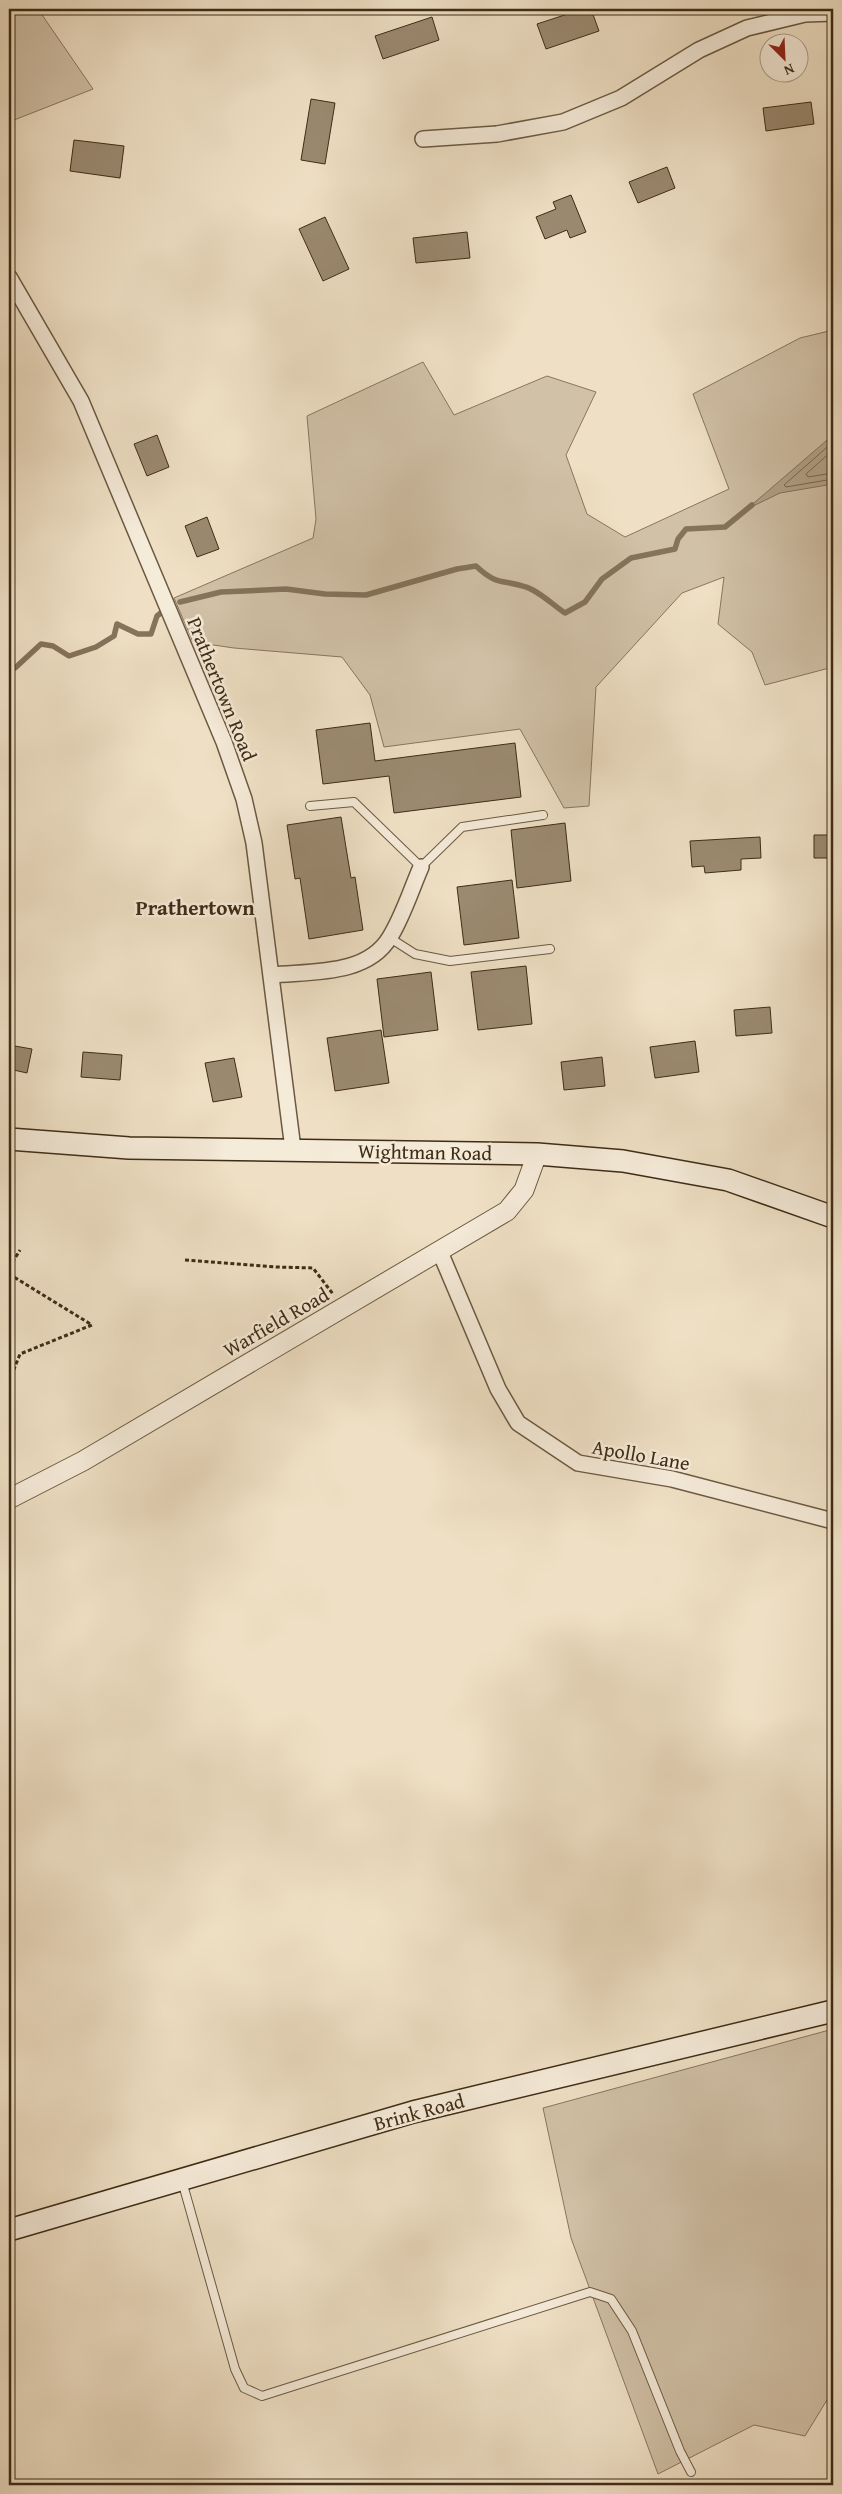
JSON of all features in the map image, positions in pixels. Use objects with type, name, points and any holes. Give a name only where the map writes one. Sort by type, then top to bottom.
[{"type":"main road","name":"Wightman Road","points":[[9,1138],[128,1148],[538,1154],[623,1161],[728,1180],[833,1217]]},
{"type":"main road","name":"Brink Road","points":[[9,2230],[413,2112],[833,2011]]},
{"type":"street","points":[[423,139],[497,134],[563,122],[621,98],[699,50],[747,28],[805,14],[833,13]]},
{"type":"street","name":"Prathertown Road","points":[[9,277],[80,401],[224,742],[244,799],[254,843],[293,1149]]},
{"type":"street","points":[[272,975],[352,966],[374,956],[390,938],[421,867]]},
{"type":"street","name":"Warfield Road","points":[[9,1499],[84,1461],[507,1211],[524,1190],[538,1154]]},
{"type":"street","name":"Apollo Lane","points":[[440,1252],[498,1390],[518,1423],[578,1463],[672,1479],[833,1521]]},
{"type":"lane","points":[[310,806],[354,802],[421,867],[462,827],[543,815]]},
{"type":"lane","points":[[390,938],[416,954],[450,961],[550,949]]},
{"type":"lane","points":[[181,2179],[235,2369],[244,2388],[262,2396],[590,2292],[611,2299],[632,2331],[680,2451],[691,2472]]},
{"type":"path","points":[[9,1268],[20,1250]]},
{"type":"path","points":[[185,1260],[313,1268],[344,1308]]},
{"type":"path","points":[[9,1274],[92,1325],[20,1354],[9,1382]]},
{"type":"shaded area","points":[[9,9],[38,9],[93,89],[9,122]]},
{"type":"shaded area","points":[[833,330],[833,667],[765,685],[752,652],[718,624],[724,577],[682,593],[596,687],[589,806],[564,808],[520,729],[384,747],[370,695],[342,657],[234,648],[193,642],[174,598],[313,538],[316,519],[307,416],[423,362],[454,415],[547,376],[596,392],[566,455],[587,514],[625,537],[729,489],[693,394],[800,338]]},
{"type":"shaded area","points":[[833,2029],[833,2390],[805,2436],[754,2425],[658,2474],[571,2238],[543,2108]]},
{"type":"water","points":[[833,435],[833,484],[780,493],[747,509]]},
{"type":"building","points":[[583,9],[591,9],[599,31],[546,49],[537,24]]},
{"type":"building","points":[[432,17],[439,40],[383,59],[375,36]]},
{"type":"building","points":[[311,99],[335,103],[325,164],[301,160]]},
{"type":"building","points":[[811,102],[814,124],[766,131],[763,108]]},
{"type":"building","points":[[74,140],[124,146],[120,178],[70,171]]},
{"type":"building","points":[[667,167],[675,188],[638,203],[629,182]]},
{"type":"building","points":[[571,195],[586,232],[570,238],[567,230],[545,239],[536,217],[556,209],[553,202]]},
{"type":"building","points":[[325,217],[349,269],[323,281],[299,229]]},
{"type":"building","points":[[467,232],[470,258],[416,263],[413,238]]},
{"type":"building","points":[[157,435],[169,467],[147,476],[134,444]]},
{"type":"building","points":[[207,517],[219,549],[197,557],[185,526]]},
{"type":"building","points":[[370,723],[375,761],[515,743],[521,797],[394,813],[389,776],[323,784],[316,730]]},
{"type":"building","points":[[341,817],[351,878],[355,877],[363,930],[309,939],[300,878],[295,879],[287,825]]},
{"type":"building","points":[[565,823],[571,881],[517,888],[511,830]]},
{"type":"building","points":[[814,835],[833,835],[833,858],[814,858]]},
{"type":"building","points":[[760,837],[761,858],[741,859],[741,870],[705,873],[704,866],[692,867],[690,841]]},
{"type":"building","points":[[512,880],[519,938],[464,945],[457,887]]},
{"type":"building","points":[[526,966],[532,1024],[478,1030],[471,972]]},
{"type":"building","points":[[431,972],[438,1030],[384,1037],[377,979]]},
{"type":"building","points":[[770,1007],[772,1033],[736,1036],[734,1010]]},
{"type":"building","points":[[381,1030],[389,1083],[335,1091],[327,1038]]},
{"type":"building","points":[[695,1041],[699,1072],[655,1078],[650,1047]]},
{"type":"building","points":[[9,1045],[32,1049],[27,1073],[9,1069]]},
{"type":"building","points":[[83,1052],[122,1055],[120,1080],[81,1077]]},
{"type":"building","points":[[602,1057],[605,1086],[564,1090],[561,1062]]},
{"type":"building","points":[[234,1058],[242,1097],[213,1102],[205,1063]]},
{"type":"waterway","points":[[180,602],[221,592],[286,589],[325,594],[366,595],[457,569],[476,566],[489,577],[531,589],[565,613],[585,602],[602,579],[631,558],[675,549],[678,539],[686,529],[725,527],[752,505]]},
{"type":"waterway","points":[[9,668],[15,668],[41,644],[53,646],[69,656],[96,647],[114,636],[117,624],[138,634],[151,634],[157,616],[162,612]]},
{"type":"district","name":"Prathertown","points":[[195,908]]}]
